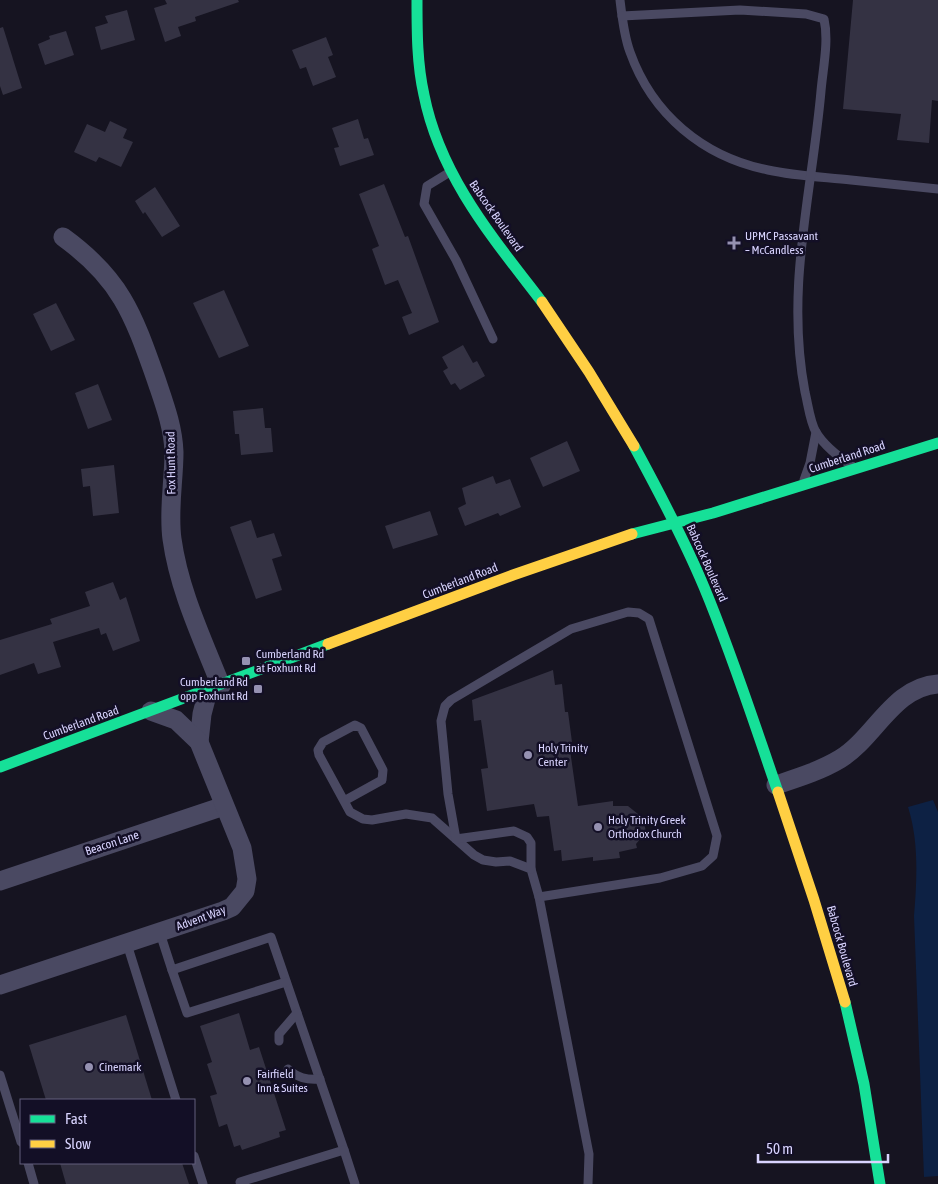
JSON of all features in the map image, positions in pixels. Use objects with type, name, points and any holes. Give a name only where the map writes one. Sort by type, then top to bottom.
[{"type":"main road","name":"Babcock Boulevard","points":[[417,0],[416,30],[420,87],[439,150],[450,172],[492,238],[528,282],[583,363],[674,522],[734,661],[815,902],[851,1025],[868,1100],[880,1184]]},
{"type":"main road","name":"Cumberland Road","points":[[0,767],[513,576],[645,530],[713,513],[938,443]]},
{"type":"street","name":"Fox Hunt Road","points":[[63,237],[89,256],[107,275],[124,300],[139,332],[169,417],[172,437],[173,475],[170,516],[175,560],[214,688]]},
{"type":"street","points":[[776,785],[808,774],[840,758],[864,738],[900,700],[916,688],[938,684]]},
{"type":"street","name":"Advent Way","points":[[199,742],[201,720],[214,688]]},
{"type":"street","name":"Advent Way","points":[[0,985],[160,933],[232,907],[245,891],[247,879],[242,848],[199,742],[176,720],[151,712]]},
{"type":"street","name":"Beacon Lane","points":[[0,880],[224,806]]},
{"type":"lane","points":[[620,0],[629,51],[637,70],[665,114],[681,130],[702,145],[746,164],[768,170],[938,189]]},
{"type":"lane","points":[[622,16],[740,10],[806,14],[824,19],[826,33],[817,135],[809,176],[798,280],[802,376],[816,432],[810,463],[800,486]]},
{"type":"lane","points":[[450,172],[427,186],[424,204],[456,260],[493,339]]},
{"type":"lane","points":[[816,432],[829,447],[855,469]]},
{"type":"lane","points":[[456,839],[448,794],[441,721],[445,706],[570,629],[628,612],[645,616],[649,619],[717,836],[716,848],[709,862],[702,866],[660,878],[539,896]]},
{"type":"lane","points":[[344,801],[382,780],[384,777],[383,770],[360,728],[355,725],[323,742],[318,750],[344,801],[350,812],[362,819],[372,820],[406,814],[432,818],[474,855],[483,860],[510,860],[531,869]]},
{"type":"lane","points":[[456,839],[514,831],[521,833],[531,843],[531,869],[539,896],[589,1154],[588,1184]]},
{"type":"lane","points":[[160,933],[187,1013],[286,982]]},
{"type":"lane","points":[[172,970],[271,937],[355,1184]]},
{"type":"lane","points":[[127,944],[176,1099]]},
{"type":"lane","points":[[279,1041],[279,1034],[297,1013]]},
{"type":"lane","points":[[288,1069],[296,1076],[308,1080],[320,1079]]},
{"type":"lane","points":[[0,1075],[20,1139]]},
{"type":"lane","points":[[241,1184],[240,1182],[344,1150]]},
{"type":"lane","points":[[195,1159],[203,1184]]},
{"type":"lane","points":[[28,1164],[34,1184]]},
{"type":"water","points":[[933,800],[938,812],[938,1176],[924,1177],[914,916],[916,847],[908,807]]},
{"type":"building","points":[[165,0],[238,0],[239,2],[195,17],[196,21],[178,27],[181,36],[165,42],[154,8],[167,4]]},
{"type":"building","points":[[853,0],[938,0],[938,101],[932,100],[929,143],[897,140],[901,114],[843,109]]},
{"type":"building","points":[[127,10],[135,40],[101,50],[95,27],[108,23],[105,16]]},
{"type":"building","points":[[3,27],[22,88],[3,95],[0,86],[0,28]]},
{"type":"building","points":[[66,31],[74,55],[45,65],[38,44],[50,39],[49,36]]},
{"type":"building","points":[[326,37],[333,55],[328,57],[336,77],[313,86],[306,67],[300,69],[292,50]]},
{"type":"building","points":[[358,119],[364,139],[368,138],[374,155],[340,166],[334,148],[339,147],[332,128]]},
{"type":"building","points":[[110,121],[127,129],[123,138],[133,142],[121,167],[99,157],[96,162],[74,152],[87,124],[105,132]]},
{"type":"building","points":[[384,184],[405,237],[408,236],[439,322],[409,335],[402,317],[412,313],[398,280],[385,285],[372,249],[379,246],[359,194]]},
{"type":"building","points":[[155,187],[180,226],[162,237],[135,201]]},
{"type":"building","points":[[224,290],[249,346],[219,358],[193,303]]},
{"type":"building","points":[[56,303],[75,340],[51,351],[33,314]]},
{"type":"building","points":[[463,345],[473,363],[477,361],[485,376],[460,390],[455,383],[451,385],[443,371],[448,368],[442,357]]},
{"type":"building","points":[[98,384],[112,420],[88,429],[75,393]]},
{"type":"building","points":[[263,408],[265,428],[271,428],[273,452],[241,455],[239,434],[235,434],[233,411]]},
{"type":"building","points":[[567,441],[580,471],[543,487],[530,458]]},
{"type":"building","points":[[114,465],[119,513],[93,516],[90,486],[83,487],[81,469]]},
{"type":"building","points":[[493,476],[496,484],[510,479],[521,507],[500,516],[498,513],[465,526],[458,508],[466,504],[462,488]]},
{"type":"building","points":[[430,511],[438,535],[393,549],[385,526]]},
{"type":"building","points":[[251,520],[257,538],[274,533],[282,556],[272,559],[282,590],[256,599],[230,527]]},
{"type":"building","points":[[113,582],[120,600],[126,597],[140,641],[113,651],[106,633],[101,635],[99,628],[53,642],[61,667],[38,674],[34,663],[0,675],[0,640],[52,624],[50,619],[90,606],[85,592]]},
{"type":"building","name":"Holy Trinity Center","points":[[553,670],[555,685],[562,684],[565,712],[568,712],[572,742],[569,743],[578,806],[613,801],[613,806],[628,806],[643,818],[646,832],[636,844],[637,848],[619,852],[620,858],[593,861],[593,857],[562,861],[561,850],[554,851],[549,816],[537,817],[534,804],[487,811],[481,769],[488,768],[481,720],[474,721],[472,700]]},
{"type":"building","name":"Fairfield Inn & Suites","points":[[239,1013],[250,1050],[259,1047],[286,1130],[279,1132],[280,1137],[242,1150],[240,1145],[234,1147],[227,1124],[219,1127],[210,1096],[217,1094],[207,1064],[212,1062],[200,1026]]},
{"type":"building","name":"Cinemark","points":[[126,1015],[152,1099],[46,1099],[29,1045]]},
{"type":"building","points":[[60,1164],[182,1164],[189,1184],[66,1184]]},
{"type":"traffic: fast","points":[[417,0],[420,72],[432,125],[442,153],[455,179],[487,230],[542,302]]},
{"type":"traffic: fast","points":[[632,534],[713,513],[938,443]]},
{"type":"traffic: fast","points":[[634,446],[680,533],[704,587],[778,792]]},
{"type":"traffic: fast","points":[[0,767],[328,644]]},
{"type":"traffic: fast","points":[[845,1002],[864,1084],[880,1184]]},
{"type":"traffic: slow","points":[[542,302],[589,372],[634,446]]},
{"type":"traffic: slow","points":[[328,644],[513,575],[632,534]]},
{"type":"traffic: slow","points":[[778,792],[845,1002]]},
{"type":"place","name":"UPMC Passavant – McCandless","points":[[734,243]]},
{"type":"place","name":"Cumberland Rd at Foxhunt Rd","points":[[246,661]]},
{"type":"place","name":"Cumberland Rd opp Foxhunt Rd","points":[[258,689]]},
{"type":"place","name":"Holy Trinity Center","points":[[528,755]]},
{"type":"place","name":"Holy Trinity Greek Orthodox Church","points":[[598,827]]},
{"type":"place","name":"Cinemark","points":[[89,1067]]},
{"type":"place","name":"Fairfield Inn & Suites","points":[[247,1081]]}]
